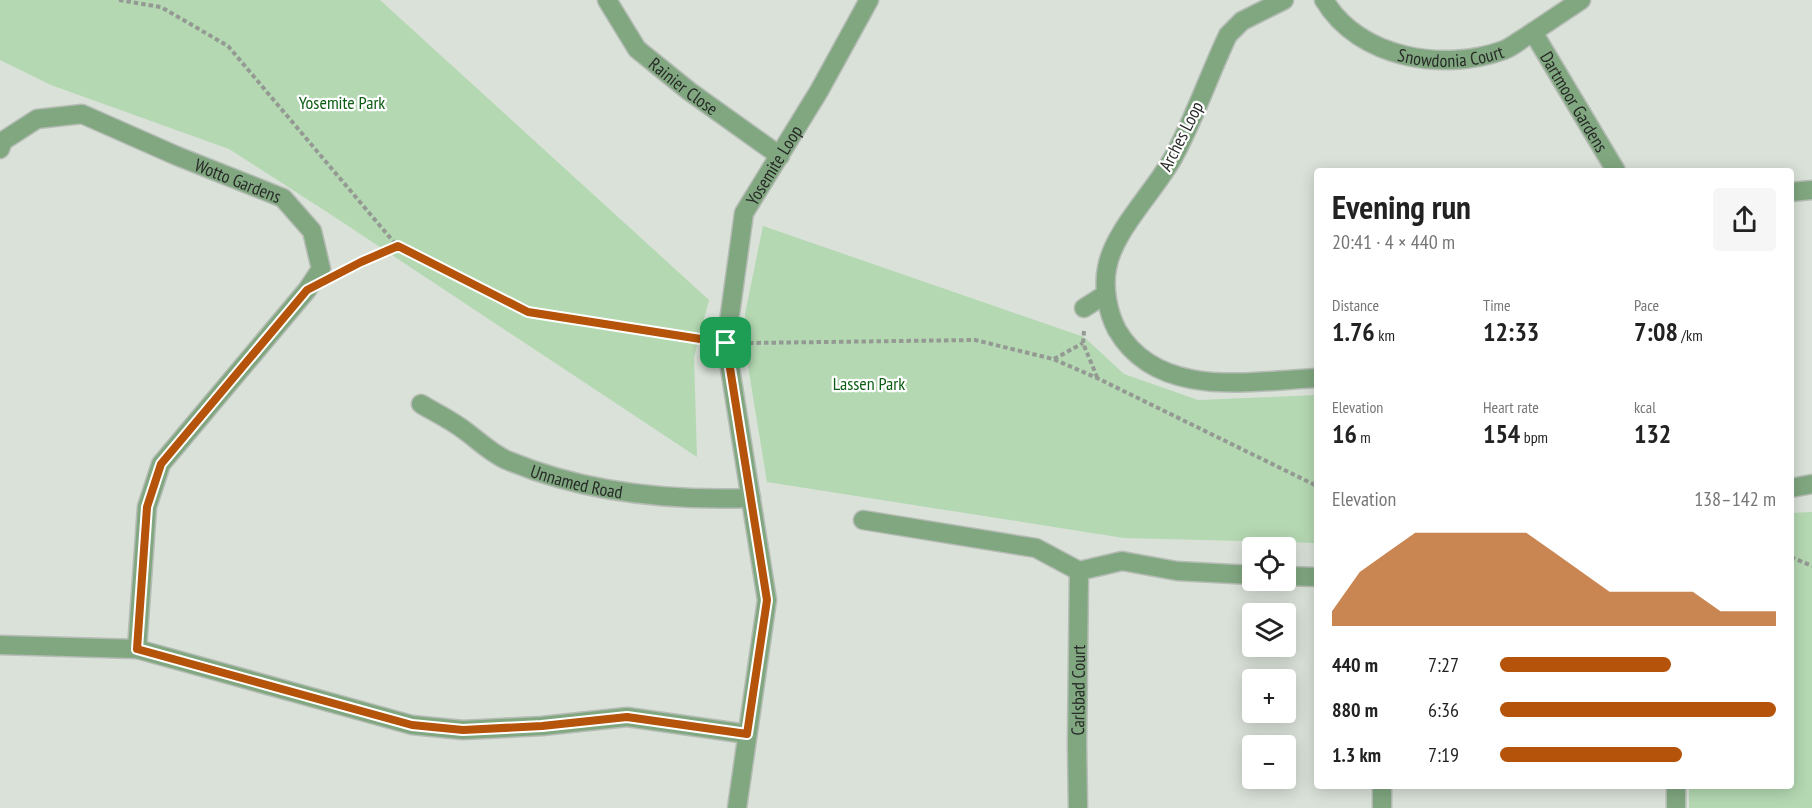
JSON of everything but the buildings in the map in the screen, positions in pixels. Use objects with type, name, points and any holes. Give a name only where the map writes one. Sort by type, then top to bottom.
[{"type":"street","name":"Rainier Close","points":[[607,0],[637,49],[689,91],[780,156]]},
{"type":"street","name":"Yosemite Loop","points":[[737,808],[767,600],[726,343],[744,213],[819,91],[869,0]]},
{"type":"street","name":"Arches Loop","points":[[1284,0],[1242,21],[1228,35],[1174,156],[1118,240],[1107,268],[1106,294],[1112,321],[1124,342],[1143,361],[1165,372],[1188,380],[1215,383],[1314,378]]},
{"type":"street","name":"Snowdonia Court","points":[[1324,0],[1347,29],[1370,43],[1401,55],[1470,60],[1506,49],[1581,0]]},
{"type":"street","name":"Dartmoor Gardens","points":[[1533,32],[1614,168]]},
{"type":"street","name":"Wotto Gardens","points":[[0,149],[3,141],[38,119],[82,114],[177,156],[283,198],[312,231],[321,269],[307,290],[161,464],[147,507],[137,649]]},
{"type":"street","points":[[1794,192],[1812,190]]},
{"type":"street","points":[[1084,308],[1106,294]]},
{"type":"street","name":"Unnamed Road","points":[[421,404],[462,428],[507,460],[576,484],[636,495],[706,499],[751,498]]},
{"type":"street","points":[[1794,487],[1812,484]]},
{"type":"street","points":[[863,520],[1036,548],[1079,571],[1122,561],[1177,571],[1242,574]]},
{"type":"street","name":"Carlsbad Court","points":[[1078,808],[1079,571]]},
{"type":"street","points":[[1296,577],[1314,578]]},
{"type":"street","points":[[0,645],[137,649],[412,725],[463,730],[542,726],[627,717],[747,734]]},
{"type":"street","points":[[1382,789],[1382,808]]},
{"type":"street","points":[[1676,789],[1676,808]]},
{"type":"path","points":[[119,0],[161,7],[228,46],[398,246],[528,312],[726,343],[975,340],[1053,359],[1097,378],[1314,485]]},
{"type":"path","points":[[343,271],[398,246]]},
{"type":"path","points":[[1084,308],[1083,343],[1097,378]]},
{"type":"path","points":[[1053,359],[1083,343]]},
{"type":"path","points":[[1794,558],[1812,566]]},
{"type":"green space","name":"Yosemite Park","points":[[0,0],[380,0],[709,300],[694,357],[697,457],[229,149],[51,85],[0,60]]},
{"type":"green space","name":"Lassen Park","points":[[763,226],[1084,337],[1124,374],[1198,400],[1314,395],[1314,543],[1296,542],[1296,537],[1242,537],[1242,541],[1124,538],[767,482],[747,360],[745,314]]},
{"type":"green space","points":[[1812,512],[1812,808],[1689,808],[1689,789],[1794,789],[1794,513]]},
{"type":"route","points":[[398,246],[528,312],[726,343],[767,600],[747,734],[627,717],[542,726],[463,730],[412,725],[137,649],[147,507],[161,464],[307,290],[398,246]]}]
